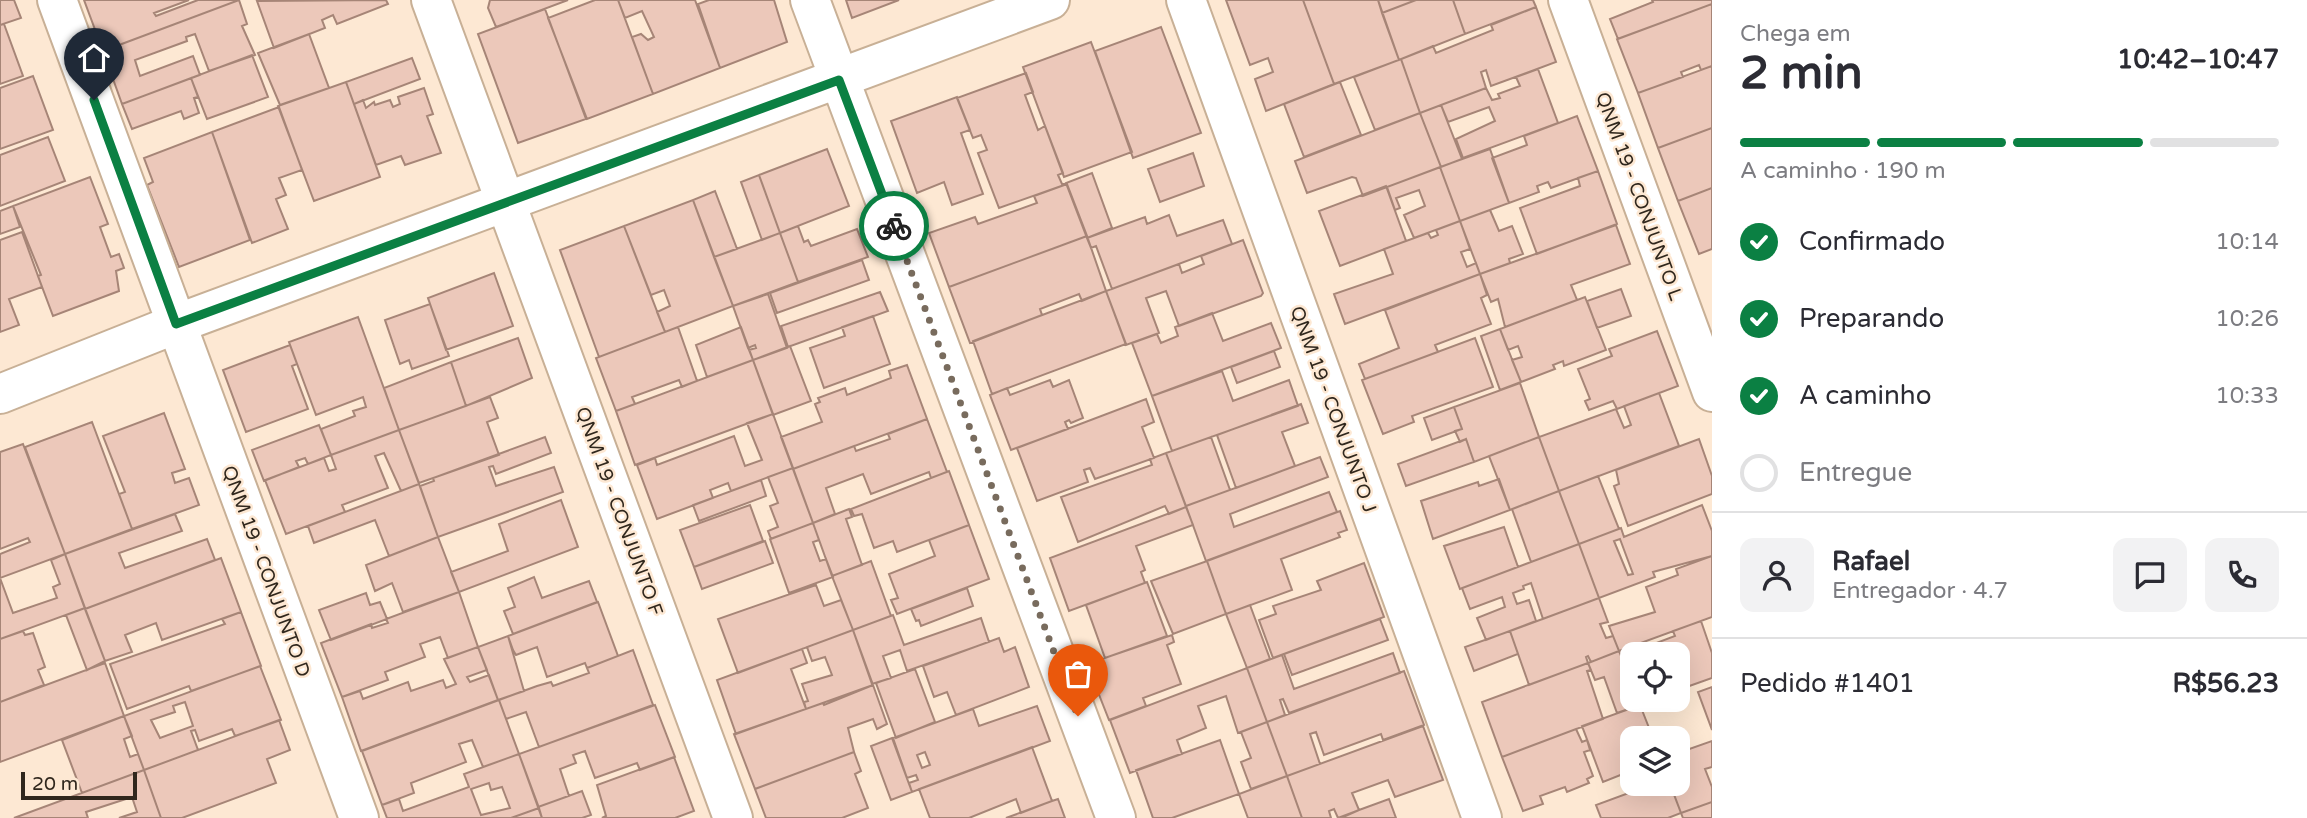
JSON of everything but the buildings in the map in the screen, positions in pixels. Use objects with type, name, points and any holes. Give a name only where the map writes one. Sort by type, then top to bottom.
[{"type":"street","name":"QNM 19 - CONJUNTO D","points":[[57,0],[359,818]]},
{"type":"street","name":"QNM 19 - CONJUNTO F","points":[[431,0],[733,818]]},
{"type":"street","points":[[810,0],[1116,818]]},
{"type":"street","points":[[0,394],[176,324],[506,204],[1050,0]]},
{"type":"street","name":"QNM 19 - CONJUNTO J","points":[[1186,0],[1482,818]]},
{"type":"street","name":"QNM 19 - CONJUNTO L","points":[[1568,0],[1712,393]]},
{"type":"way so far","points":[[894,226],[1078,716]]},
{"type":"route","points":[[94,100],[176,324],[839,80],[894,226]]}]
